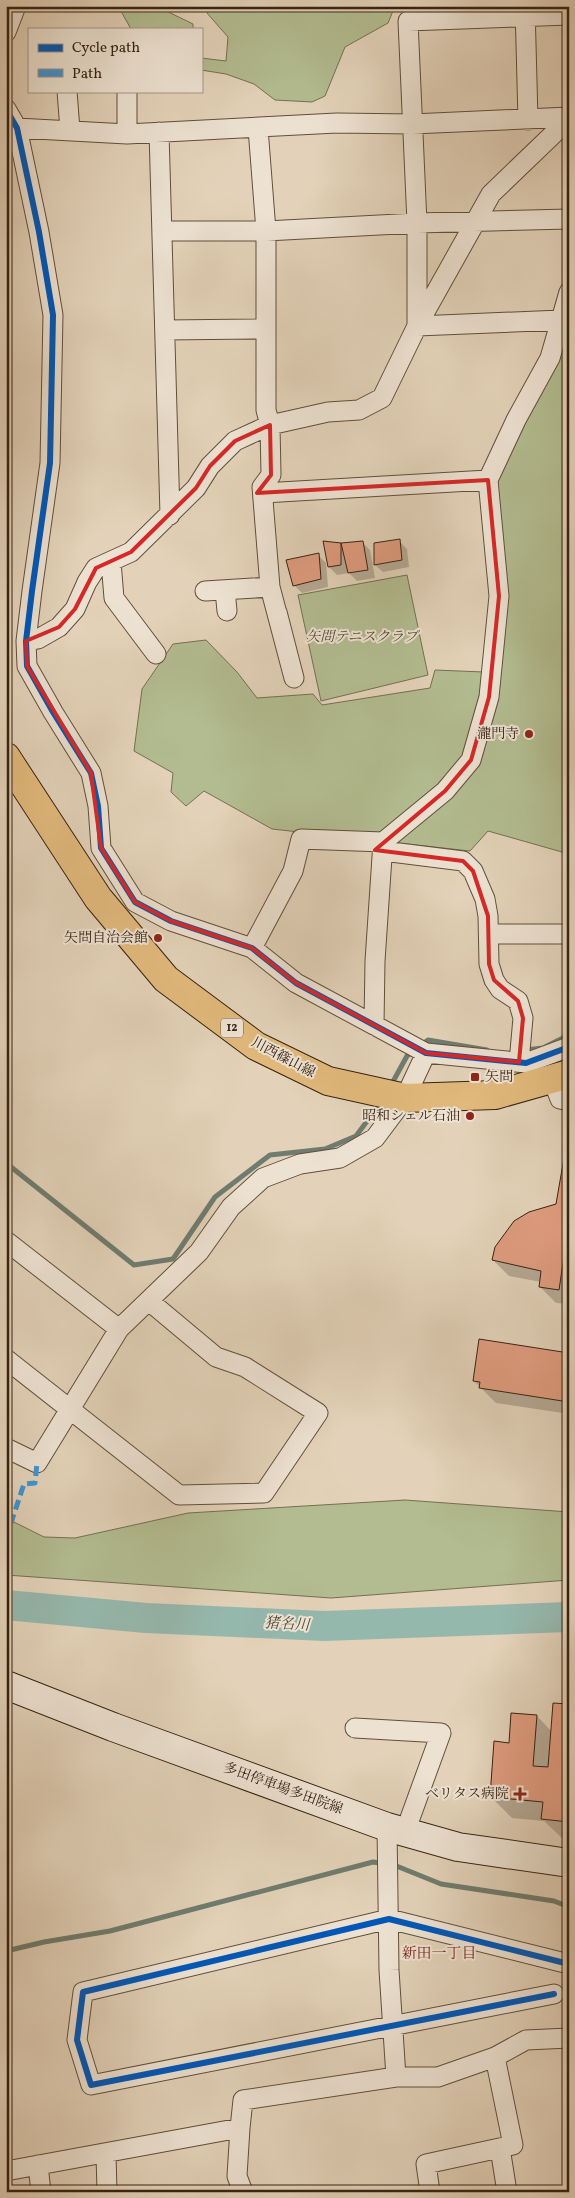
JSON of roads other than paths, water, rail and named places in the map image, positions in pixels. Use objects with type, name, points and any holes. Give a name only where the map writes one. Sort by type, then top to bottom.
[{"type":"main road","name":"川西篠山線","points":[[6,757],[98,898],[166,979],[264,1050],[328,1081],[405,1098],[495,1095],[563,1085]]},
{"type":"main road","name":"多田停車場多田院線","points":[[6,1685],[112,1727],[396,1829],[458,1847],[569,1863]]},
{"type":"street","points":[[6,32],[16,6]]},
{"type":"street","points":[[417,326],[417,223],[408,21],[525,12],[569,15]]},
{"type":"street","points":[[525,12],[528,120]]},
{"type":"street","points":[[67,92],[70,130]]},
{"type":"street","points":[[127,92],[127,134]]},
{"type":"street","points":[[6,110],[17,128],[39,232],[53,315],[50,463],[26,641],[27,666],[91,773],[98,806],[101,848],[135,902],[171,921],[252,948],[296,983],[426,1053],[526,1063],[569,1047]]},
{"type":"street","points":[[17,128],[127,134],[337,123],[412,124],[569,118]]},
{"type":"street","points":[[26,641],[38,639],[59,627],[75,609],[96,568],[131,552],[196,488],[210,466],[235,441],[270,425],[328,412],[358,410],[382,398],[417,326],[491,194],[569,118]]},
{"type":"street","points":[[258,128],[266,231],[266,410],[270,425],[271,474],[262,487],[270,587],[294,678],[277,612]]},
{"type":"street","points":[[159,132],[170,515]]},
{"type":"street","points":[[162,231],[266,231],[417,223],[475,223],[569,219]]},
{"type":"street","points":[[374,1025],[375,961],[383,847],[446,791],[471,760],[487,706],[499,596],[488,480],[516,420],[550,358],[569,292]]},
{"type":"street","points":[[417,326],[560,320]]},
{"type":"street","points":[[165,330],[266,329]]},
{"type":"street","points":[[263,493],[488,480]]},
{"type":"street","points":[[111,562],[114,598],[156,654]]},
{"type":"street","points":[[204,591],[270,587]]},
{"type":"street","points":[[225,590],[227,612]]},
{"type":"street","points":[[252,948],[293,871],[302,839],[383,847],[463,861],[473,871],[485,899],[488,916],[489,964],[494,980],[500,989],[518,1001],[523,1018],[519,1062]]},
{"type":"street","points":[[489,934],[569,934]]},
{"type":"street","points":[[6,1448],[37,1463],[119,1329],[198,1252],[231,1207],[263,1178],[300,1164],[340,1158],[375,1138],[405,1098],[426,1053]]},
{"type":"street","points":[[6,1241],[119,1329]]},
{"type":"street","points":[[6,1359],[179,1495],[264,1493],[318,1413],[245,1367],[216,1357],[149,1301]]},
{"type":"street","points":[[355,1728],[441,1733],[396,1829],[388,1920],[396,2077]]},
{"type":"street","points":[[554,1994],[91,2085],[77,2040],[83,1992],[388,1920],[569,1964]]},
{"type":"street","points":[[242,2192],[237,2176],[243,2100],[396,2077],[438,2077],[495,2057],[526,2040],[568,2042]]},
{"type":"street","points":[[430,2192],[426,2164],[513,2146],[495,2057]]},
{"type":"street","points":[[6,2171],[240,2128]]},
{"type":"street","points":[[500,2148],[507,2192]]},
{"type":"street","points":[[106,2154],[106,2192]]},
{"type":"street","points":[[38,2165],[41,2192]]},
{"type":"waterway","points":[[525,1050],[543,1048],[569,1035]]},
{"type":"waterway","points":[[421,1045],[428,1040],[487,1050]]},
{"type":"waterway","points":[[390,1087],[407,1056],[414,1050]]},
{"type":"waterway","points":[[6,1163],[134,1265],[173,1259],[215,1197],[270,1155],[325,1149],[356,1136],[382,1101]]},
{"type":"waterway","name":"猪名川","points":[[6,1605],[146,1618],[324,1626],[569,1617]]},
{"type":"waterway","points":[[6,1951],[44,1942],[110,1931],[373,1862],[394,1865],[441,1884],[554,1901],[569,1907]]},
{"type":"place","name":"瀧門寺","points":[[529,734]]},
{"type":"place","name":"矢問自治会館","points":[[158,938]]},
{"type":"place","name":"矢問","points":[[475,1077]]},
{"type":"place","name":"昭和シェル石油","points":[[470,1116]]},
{"type":"place","name":"ベリタス病院","points":[[520,1794]]},
{"type":"district","name":"新田一丁目","points":[[439,1954]]},
{"type":"park label","name":"矢問テニスクラブ","points":[[362,637]]}]
